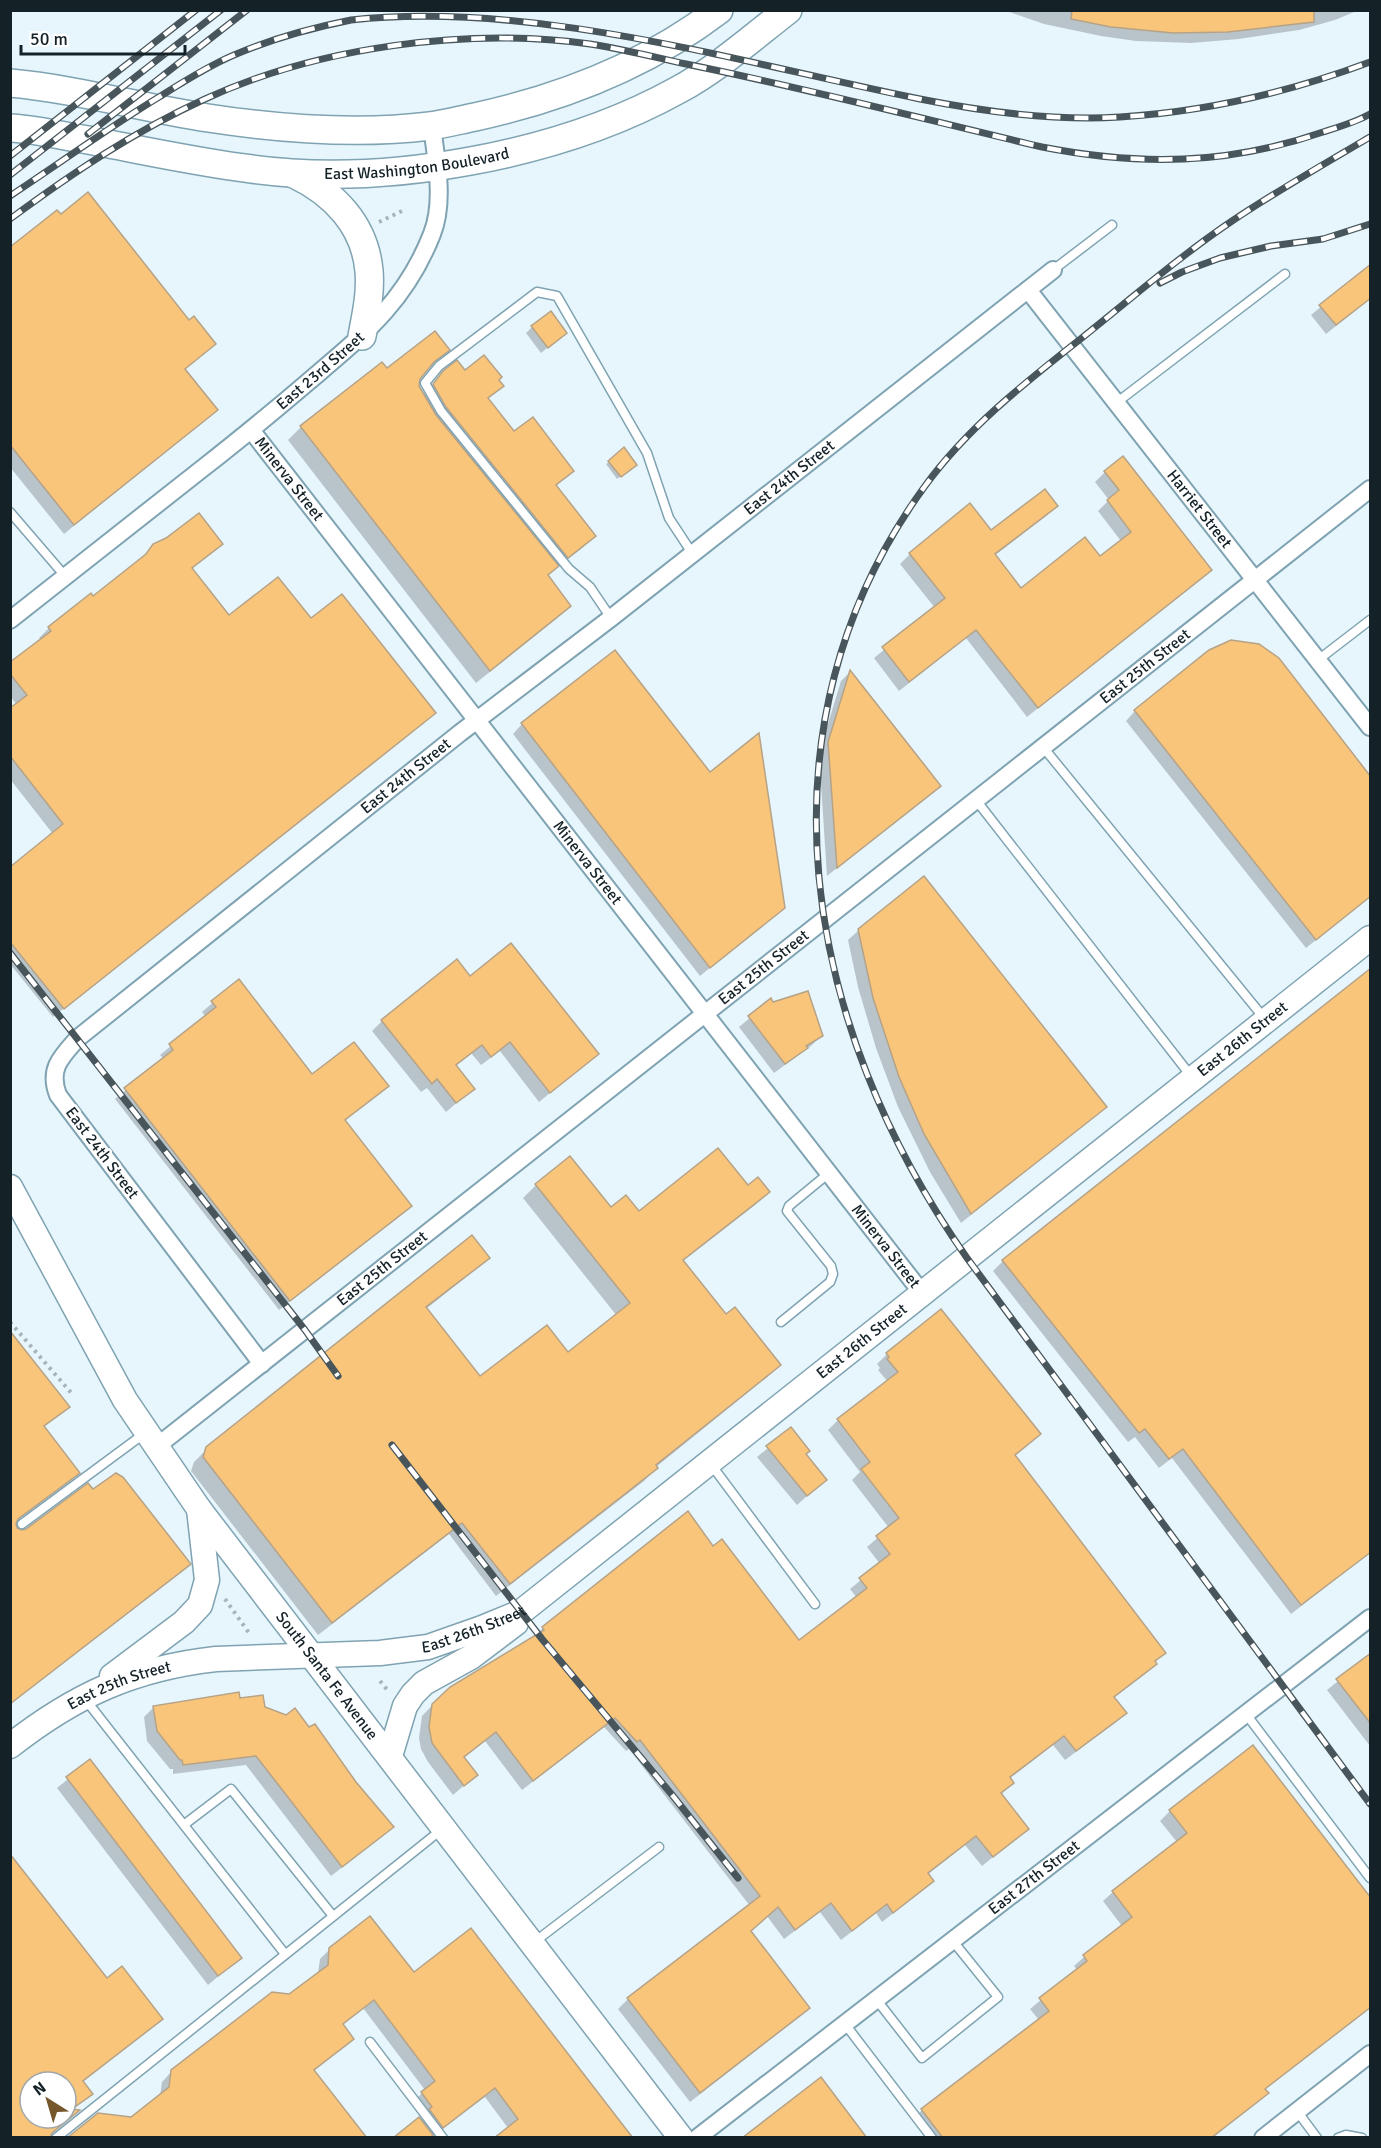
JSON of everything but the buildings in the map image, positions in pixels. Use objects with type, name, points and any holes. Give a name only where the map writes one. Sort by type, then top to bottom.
[{"type":"main road","name":"East Washington Boulevard","points":[[10,83],[208,118],[295,128],[343,130],[432,126],[510,109],[600,78],[662,49],[718,10]]},
{"type":"main road","name":"East Washington Boulevard","points":[[10,128],[252,169],[350,174],[437,166],[508,154],[545,144],[582,132],[658,100],[703,75],[788,10]]},
{"type":"main road","points":[[290,172],[311,182],[333,198],[359,232],[369,270],[368,300],[362,336]]},
{"type":"main road","name":"East 26th Street","points":[[312,1655],[380,1653],[428,1647],[521,1612],[1371,938]]},
{"type":"main road","name":"South Santa Fe Avenue","points":[[10,1187],[100,1356],[151,1440],[199,1509],[681,2138]]},
{"type":"main road","points":[[83,1697],[184,1622],[200,1605],[207,1580],[199,1509]]},
{"type":"main road","points":[[390,1756],[405,1706],[413,1694],[424,1683],[471,1657],[499,1637],[525,1616],[554,1587]]},
{"type":"main road","name":"East 25th Street","points":[[10,1746],[36,1726],[83,1697],[126,1678],[194,1662],[312,1655]]},
{"type":"street","name":"East 23rd Street","points":[[10,620],[251,430],[362,336],[388,309],[411,279],[433,232],[438,206],[437,166],[432,126]]},
{"type":"street","name":"East 24th Street","points":[[262,1364],[58,1095],[54,1086],[53,1074],[61,1057],[78,1038],[477,720],[611,618],[1053,270]]},
{"type":"street","name":"Harriet Street","points":[[1028,290],[1371,727]]},
{"type":"street","name":"Minerva Street","points":[[251,430],[922,1293]]},
{"type":"street","name":"East 25th Street","points":[[151,1440],[262,1364],[1371,489]]},
{"type":"street","name":"East 27th Street","points":[[697,2138],[1371,1618]]},
{"type":"street","points":[[1263,2138],[1371,2054]]},
{"type":"lane","points":[[1053,270],[1112,225]]},
{"type":"lane","points":[[1116,403],[1285,274]]},
{"type":"lane","points":[[611,618],[590,587],[569,569],[441,411],[425,383],[439,366],[537,292],[557,296],[647,453],[669,518],[692,553]]},
{"type":"lane","points":[[10,512],[65,576]]},
{"type":"lane","points":[[1318,660],[1371,620]]},
{"type":"lane","points":[[1043,747],[1267,1020]]},
{"type":"lane","points":[[976,800],[1193,1079]]},
{"type":"lane","points":[[781,1322],[830,1282],[834,1274],[831,1266],[787,1211],[789,1206],[829,1173]]},
{"type":"lane","points":[[22,1524],[151,1440]]},
{"type":"lane","points":[[710,1463],[815,1604]]},
{"type":"lane","points":[[83,1697],[285,1954]]},
{"type":"lane","points":[[1246,1714],[1371,1878]]},
{"type":"lane","points":[[185,1824],[231,1789],[333,1916]]},
{"type":"lane","points":[[56,2138],[444,1828]]},
{"type":"lane","points":[[532,1943],[659,1847]]},
{"type":"lane","points":[[876,1999],[922,2058],[998,1997],[952,1940]]},
{"type":"lane","points":[[845,2024],[932,2138]]},
{"type":"lane","points":[[370,2042],[443,2138]]},
{"type":"lane","points":[[1297,2112],[1317,2138]]},
{"type":"lane","points":[[1338,2138],[1346,2135],[1362,2138]]},
{"type":"path","points":[[375,224],[406,209]]},
{"type":"path","points":[[10,1322],[73,1395]]},
{"type":"path","points":[[219,1591],[249,1633]]},
{"type":"path","points":[[245,1628],[250,1625]]},
{"type":"railway","points":[[10,156],[196,10]]},
{"type":"railway","points":[[10,175],[221,10]]},
{"type":"railway","points":[[88,134],[247,10]]},
{"type":"railway","points":[[10,196],[140,109],[215,64],[277,39],[351,20],[421,16],[492,19],[564,27],[637,38],[945,104],[1070,118],[1120,117],[1184,111],[1247,99],[1309,83],[1370,62]]},
{"type":"railway","points":[[10,219],[104,154],[153,125],[205,99],[295,66],[344,54],[443,40],[542,39],[602,46],[775,83],[1042,147],[1114,157],[1184,159],[1253,151],[1288,143],[1353,122],[1370,114]]},
{"type":"railway","points":[[1370,137],[1266,199],[1194,248],[1019,388],[960,444],[925,486],[870,579],[834,676],[818,775],[819,876],[836,976],[867,1074],[911,1168],[967,1258],[1370,1804]]},
{"type":"railway","points":[[1160,283],[1220,258],[1271,246],[1323,239],[1370,224]]},
{"type":"railway","points":[[10,953],[305,1330],[338,1376]]},
{"type":"railway","points":[[392,1445],[542,1639],[738,1878]]}]
